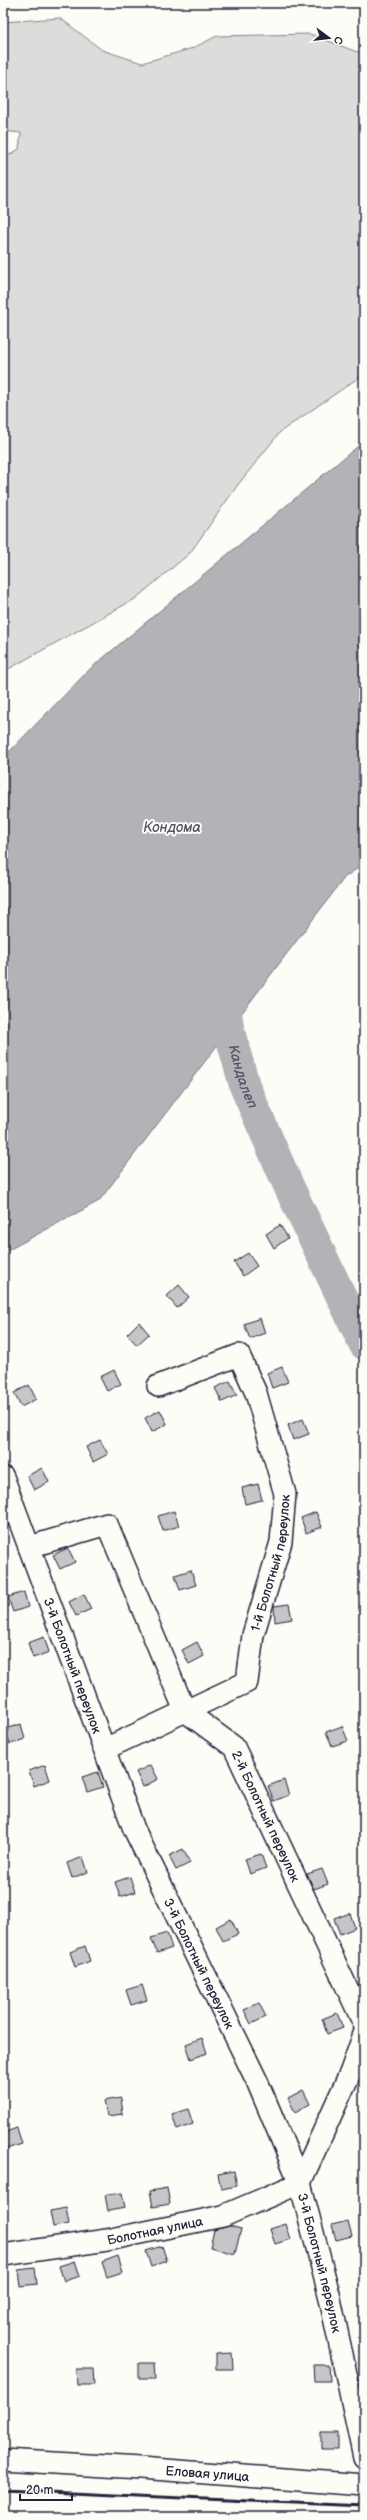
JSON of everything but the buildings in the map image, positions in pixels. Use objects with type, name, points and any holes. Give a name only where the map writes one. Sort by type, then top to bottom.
[{"type":"street","name":"1-й Болотный переулок","points":[[104,1749],[247,1682],[253,1635],[281,1542],[285,1494],[256,1393],[239,1355],[158,1386]]},
{"type":"street","name":"3-й Болотный переулок","points":[[3,1477],[134,1829],[257,2081],[300,2183],[329,2294],[364,2458]]},
{"type":"street","points":[[29,1547],[107,1524],[184,1711]]},
{"type":"street","name":"2-й Болотный переулок","points":[[184,1711],[234,1747],[364,2024]]},
{"type":"street","points":[[300,2183],[348,2077],[364,2034]]},
{"type":"street","name":"Болотная улица","points":[[3,2255],[107,2240],[224,2216],[300,2183]]},
{"type":"street","name":"Еловая улица","points":[[3,2460],[140,2468],[364,2485]]},
{"type":"shaded area","points":[[60,18],[102,50],[142,63],[193,48],[217,36],[310,34],[357,52],[364,50],[364,374],[280,432],[237,486],[190,553],[135,599],[3,672],[3,159],[19,149],[21,133],[3,131],[3,22]]},
{"type":"water","name":"Кондома","points":[[364,441],[364,864],[345,877],[99,1201],[3,1253],[3,758],[91,668]]},
{"type":"waterway","name":"Кандалеп","points":[[223,989],[229,1030],[245,1087],[290,1189],[364,1344]]},
{"type":"railway","points":[[3,2490],[364,2506]]}]
